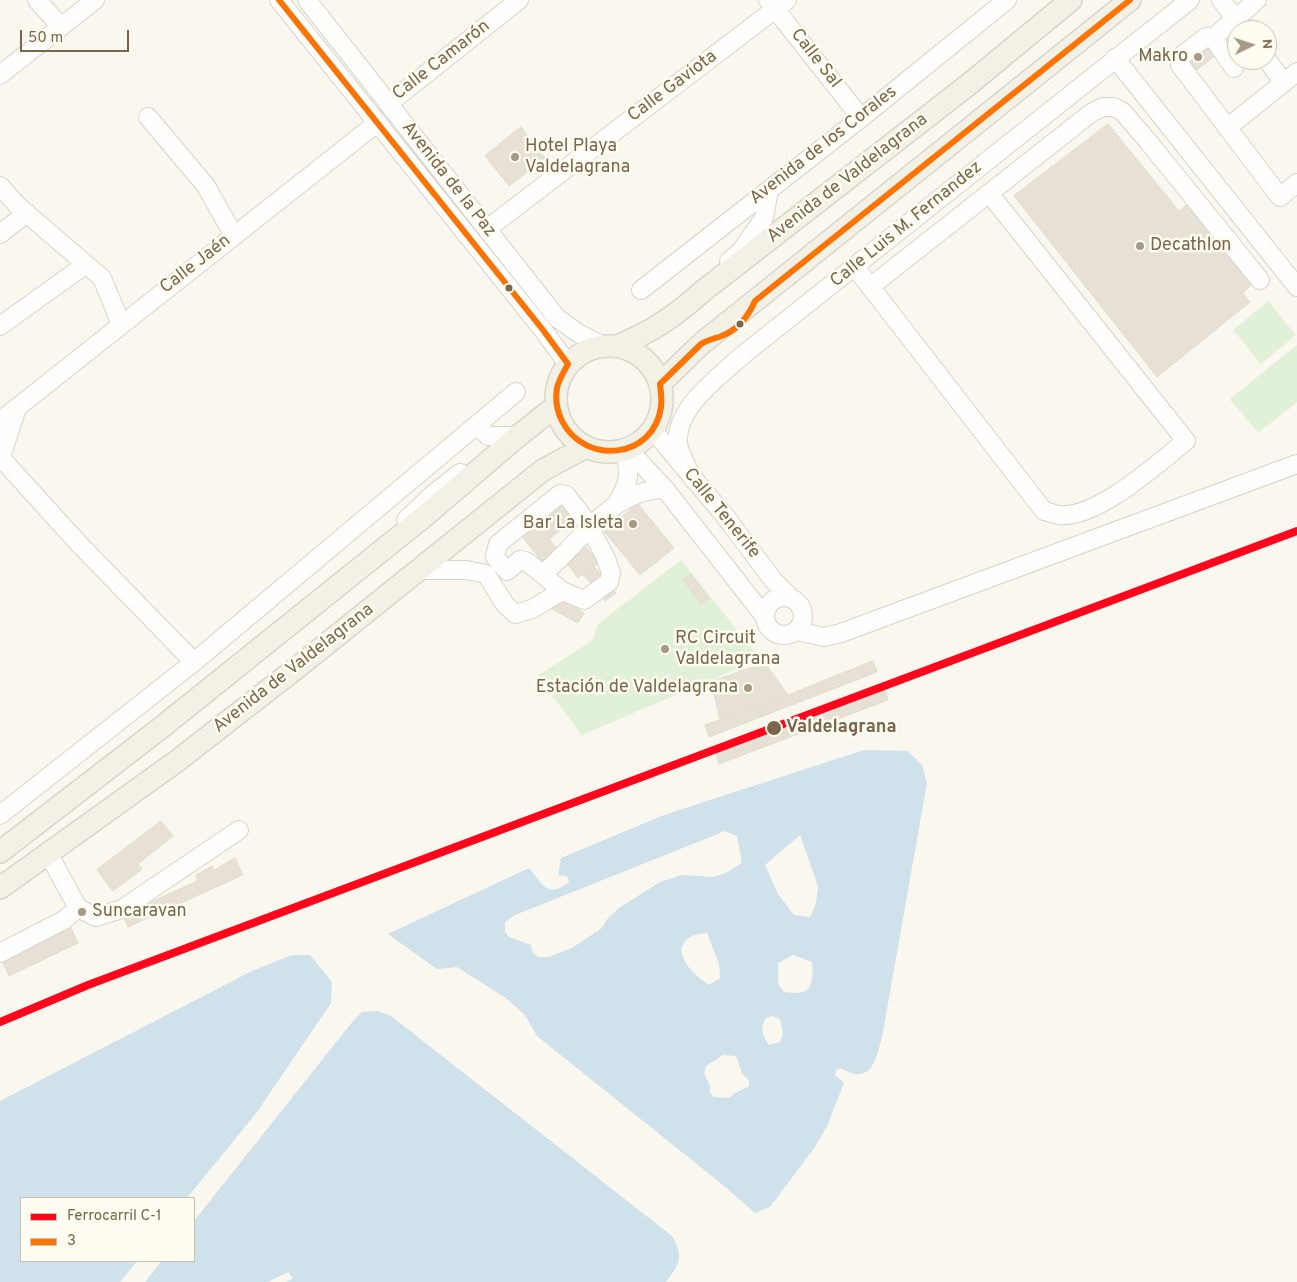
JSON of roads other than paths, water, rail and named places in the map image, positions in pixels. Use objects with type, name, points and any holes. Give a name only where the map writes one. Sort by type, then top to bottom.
[{"type":"main road","name":"Avenida de Valdelagrana","points":[[610,346],[641,336],[676,315],[703,291],[968,86],[1071,0]]},
{"type":"main road","name":"Avenida de Valdelagrana","points":[[660,384],[707,339],[1130,0]]},
{"type":"main road","points":[[610,346],[630,350],[644,358],[654,370],[660,384],[662,400],[659,415],[652,430],[642,441],[626,449],[612,452],[586,447],[572,437],[562,423],[556,406],[559,380],[568,364],[589,349],[610,346]]},
{"type":"main road","name":"Avenida de Valdelagrana","points":[[0,852],[162,727],[377,554],[556,406]]},
{"type":"main road","name":"Avenida de Valdelagrana","points":[[0,888],[177,761],[292,672],[544,470],[586,447]]},
{"type":"street","points":[[36,0],[61,27]]},
{"type":"street","points":[[0,75],[95,0]]},
{"type":"street","name":"Avenida de la Paz","points":[[279,0],[543,330],[568,364]]},
{"type":"street","name":"Avenida de la Paz","points":[[307,0],[557,318],[578,333],[610,346]]},
{"type":"street","name":"Calle Camarón","points":[[388,104],[519,0]]},
{"type":"street","name":"Avenida de los Corales","points":[[641,290],[861,118],[1007,0]]},
{"type":"street","name":"Calle Luis M. Fernandez","points":[[694,480],[679,449],[678,433],[686,412],[700,395],[744,354],[1190,0]]},
{"type":"street","points":[[1222,0],[1237,20]]},
{"type":"street","points":[[1243,20],[1257,0]]},
{"type":"street","name":"Calle Sal","points":[[777,3],[861,118]]},
{"type":"street","name":"Calle Gaviota","points":[[487,230],[777,3]]},
{"type":"street","points":[[1227,30],[1212,38],[1206,37],[1180,57],[1179,61],[1198,90],[1280,197],[1297,183]]},
{"type":"street","points":[[1212,38],[1227,58]]},
{"type":"street","points":[[1116,58],[1297,287]]},
{"type":"street","points":[[1227,128],[1291,78],[1277,68]]},
{"type":"street","points":[[870,287],[1090,113],[1103,107],[1114,107],[1123,112],[1152,145],[1260,280]]},
{"type":"street","points":[[148,117],[206,186],[234,236]]},
{"type":"street","name":"Calle Jaén","points":[[0,421],[377,123]]},
{"type":"street","points":[[1152,145],[1172,129]]},
{"type":"street","points":[[0,186],[27,213],[102,278],[121,324]]},
{"type":"street","points":[[703,291],[717,271],[741,250],[764,218],[769,190]]},
{"type":"street","points":[[854,267],[1044,511],[1060,515],[1077,513],[1112,499],[1186,441],[989,193]]},
{"type":"street","points":[[0,234],[27,213]]},
{"type":"street","points":[[0,326],[86,265]]},
{"type":"street","points":[[0,815],[194,662],[516,392]]},
{"type":"street","points":[[16,408],[0,459],[80,545],[194,662]]},
{"type":"street","points":[[476,425],[488,436],[518,436]]},
{"type":"street","name":"Calle Tenerife","points":[[652,430],[725,516],[773,580],[791,598]]},
{"type":"street","points":[[617,503],[625,489],[630,472],[626,449]]},
{"type":"street","name":"Calle Tenerife","points":[[626,449],[664,489],[765,617]]},
{"type":"street","points":[[797,631],[824,636],[841,633],[1297,464]]},
{"type":"street","points":[[542,574],[550,569],[588,528],[617,503],[644,491],[664,489]]},
{"type":"street","points":[[560,494],[566,495],[584,518],[610,566],[610,582],[584,600],[562,591],[526,560],[520,560],[507,571],[495,557],[498,544],[560,494]]},
{"type":"street","points":[[466,570],[495,557]]},
{"type":"street","points":[[420,570],[466,570],[486,574],[504,603],[515,614],[532,609],[562,591]]},
{"type":"street","points":[[779,597],[791,598],[799,603],[803,610],[804,618],[802,625],[797,631],[786,636],[774,633],[766,623],[765,617],[768,605],[773,600],[779,597]]},
{"type":"street","points":[[48,853],[78,908],[96,917],[122,909],[239,830]]},
{"type":"street","points":[[0,953],[64,920],[78,908]]},
{"type":"rail line","name":"C-1","points":[[0,1022],[88,985],[1297,531]]},
{"type":"place","name":"Makro","points":[[1198,57]]},
{"type":"place","name":"Hotel Playa Valdelagrana","points":[[515,157]]},
{"type":"place","name":"Decathlon","points":[[1140,246]]},
{"type":"place","name":"Bar La Isleta","points":[[633,524]]},
{"type":"place","name":"RC Circuit Valdelagrana","points":[[665,649]]},
{"type":"place","name":"Estación de Valdelagrana","points":[[748,688]]},
{"type":"place","name":"Valdelagrana","points":[[774,728]]},
{"type":"place","name":"Suncaravan","points":[[82,912]]}]
